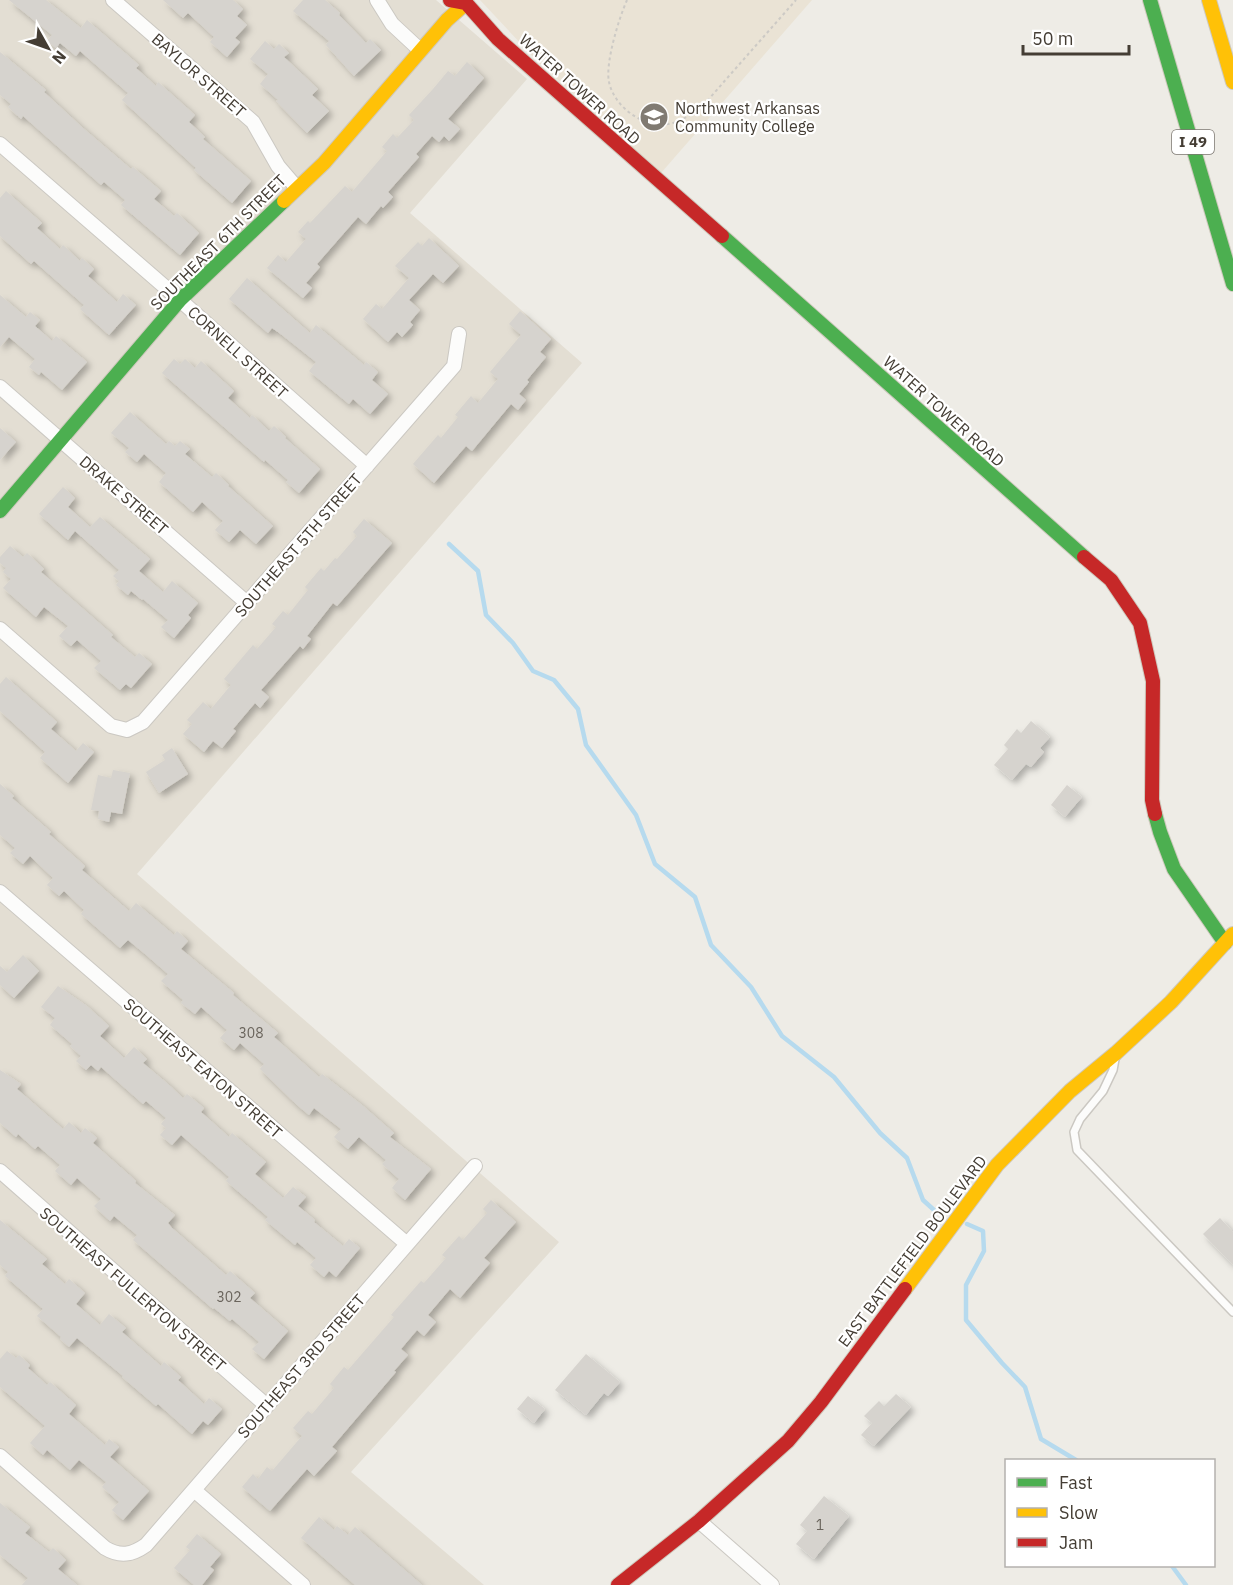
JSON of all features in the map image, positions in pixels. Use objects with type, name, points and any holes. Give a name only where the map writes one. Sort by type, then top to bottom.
[{"type":"main road","points":[[450,0],[466,1]]},
{"type":"main road","name":"I 49","points":[[1150,0],[1233,284]]},
{"type":"main road","points":[[1209,0],[1233,82]]},
{"type":"main road","points":[[1220,0],[1226,58]]},
{"type":"main road","name":"SOUTHEAST 6TH STREET","points":[[0,511],[180,300],[296,187],[324,163],[420,50],[466,1]]},
{"type":"main road","name":"WATER TOWER ROAD","points":[[466,1],[507,46],[1111,580],[1140,624],[1153,681],[1152,800],[1160,832],[1174,869],[1230,943]]},
{"type":"main road","name":"EAST BATTLEFIELD BOULEVARD","points":[[618,1585],[699,1521],[788,1441],[821,1402],[997,1165],[1070,1091],[1116,1053],[1230,943]]},
{"type":"street","name":"BAYLOR STREET","points":[[113,0],[253,122],[278,166],[296,187]]},
{"type":"street","points":[[377,0],[392,24],[420,50]]},
{"type":"street","name":"CORNELL STREET","points":[[0,144],[367,466]]},
{"type":"street","name":"SOUTHEAST 5TH STREET","points":[[0,629],[111,726],[127,730],[143,722],[454,366],[459,334]]},
{"type":"street","name":"DRAKE STREET","points":[[0,387],[247,603]]},
{"type":"street","points":[[0,912],[5,896]]},
{"type":"street","name":"SOUTHEAST EATON STREET","points":[[5,896],[407,1244]]},
{"type":"street","name":"SOUTHEAST 3RD STREET","points":[[0,1456],[105,1548],[120,1554],[130,1554],[146,1545],[475,1166]]},
{"type":"street","name":"SOUTHEAST FULLERTON STREET","points":[[0,1171],[267,1406]]},
{"type":"street","points":[[194,1490],[303,1585]]},
{"type":"street","points":[[699,1521],[772,1585]]},
{"type":"lane","points":[[1116,1053],[1113,1070],[1103,1091],[1080,1119],[1074,1132],[1077,1150],[1197,1272],[1233,1312]]},
{"type":"path","points":[[627,0],[614,41],[608,79],[614,98],[629,112],[650,124],[669,124],[694,113],[796,0]]},
{"type":"shaded area","points":[[0,0],[436,0],[527,79],[410,213],[582,363],[137,874],[559,1242],[351,1472],[484,1585],[0,1585]]},
{"type":"shaded area","name":"Northwest Arkansas Community College","points":[[480,0],[812,0],[661,173],[537,61]]},
{"type":"building","points":[[9,0],[46,0],[81,28],[87,20],[139,65],[136,68],[156,86],[158,82],[195,115],[189,122],[205,137],[203,139],[251,181],[232,203],[194,170],[196,168],[122,100],[128,93],[80,51],[76,56],[60,43],[56,48],[47,41],[52,35]]},
{"type":"building","points":[[163,0],[233,0],[243,9],[237,16],[247,25],[235,38],[240,42],[227,57],[210,42],[214,37],[188,13],[183,18]]},
{"type":"building","points":[[303,0],[325,0],[340,13],[339,15],[366,43],[370,39],[381,50],[354,76],[326,45],[329,41],[293,11]]},
{"type":"building","points":[[265,41],[274,49],[279,44],[289,53],[284,57],[318,89],[312,95],[329,111],[307,133],[276,101],[278,100],[260,84],[268,74],[250,59]]},
{"type":"building","points":[[0,52],[46,90],[44,92],[83,128],[161,191],[154,199],[174,216],[177,213],[199,233],[180,255],[121,205],[125,200],[104,182],[101,185],[23,116],[21,119],[8,107],[11,104],[0,95]]},
{"type":"building","points":[[467,62],[484,78],[448,119],[460,129],[449,141],[444,136],[439,142],[432,136],[416,154],[419,157],[388,192],[393,197],[383,208],[381,206],[366,224],[358,217],[317,264],[320,267],[306,283],[312,288],[303,298],[267,268],[278,255],[286,262],[306,239],[298,232],[308,221],[310,223],[345,186],[352,192],[387,151],[382,147],[393,134],[397,138],[414,120],[409,115],[448,71],[455,76]]},
{"type":"building","points":[[6,191],[42,223],[37,228],[60,249],[63,245],[80,261],[82,258],[94,269],[88,276],[117,302],[123,294],[136,305],[109,335],[80,309],[84,305],[34,261],[31,264],[0,236],[0,198]]},
{"type":"building","points":[[429,238],[459,266],[443,283],[433,274],[409,300],[420,310],[410,322],[413,325],[402,337],[397,332],[388,342],[363,319],[376,304],[382,309],[409,278],[395,266],[418,242],[422,246]]},
{"type":"building","points":[[247,278],[310,333],[316,325],[364,365],[366,362],[378,372],[372,380],[388,394],[370,414],[353,399],[349,404],[309,371],[316,362],[272,328],[268,333],[229,299]]},
{"type":"building","points":[[0,295],[26,317],[30,312],[40,320],[35,326],[52,341],[56,336],[87,362],[62,390],[41,372],[39,375],[29,367],[35,359],[9,337],[0,347]]},
{"type":"building","points":[[520,311],[551,339],[540,352],[546,357],[519,394],[526,400],[518,410],[511,404],[472,451],[466,446],[434,483],[413,464],[438,435],[441,438],[458,417],[455,415],[471,396],[478,403],[498,379],[490,372],[521,335],[509,324]]},
{"type":"building","points":[[174,359],[180,364],[185,359],[195,368],[201,361],[234,391],[228,398],[250,418],[252,415],[269,431],[274,426],[320,469],[299,493],[286,482],[288,480],[265,460],[264,462],[162,373]]},
{"type":"building","points":[[130,412],[166,444],[169,441],[175,446],[180,441],[190,449],[185,454],[212,477],[216,473],[273,526],[256,544],[240,530],[229,542],[215,530],[223,521],[202,502],[193,512],[159,482],[166,473],[144,454],[137,462],[125,452],[129,448],[111,433]]},
{"type":"building","points":[[0,428],[16,442],[0,460]]},
{"type":"building","points":[[63,487],[75,498],[68,507],[90,527],[100,517],[150,559],[139,571],[163,592],[172,581],[198,603],[188,615],[191,618],[174,638],[161,627],[168,620],[143,599],[131,591],[128,595],[116,585],[119,581],[113,576],[119,570],[75,531],[68,540],[39,514]]},
{"type":"building","points":[[364,519],[392,543],[337,606],[333,603],[307,636],[311,639],[303,649],[300,646],[261,690],[269,697],[260,708],[255,703],[233,729],[236,731],[222,748],[213,741],[204,752],[183,734],[192,724],[187,720],[203,702],[211,709],[231,685],[224,679],[253,645],[257,649],[276,627],[272,624],[283,611],[288,615],[308,590],[305,587],[321,568],[324,571],[335,558],[337,559],[357,536],[353,532]]},
{"type":"building","points":[[10,546],[23,557],[27,553],[44,569],[41,572],[135,657],[139,653],[152,664],[131,688],[126,684],[120,690],[94,668],[101,661],[77,640],[71,646],[59,636],[68,626],[44,607],[36,617],[3,588],[11,579],[3,572],[6,568],[0,563],[0,557]]},
{"type":"building","points":[[6,677],[57,722],[51,729],[76,751],[83,743],[94,752],[68,783],[40,758],[45,752],[0,711],[0,684]]},
{"type":"building","points":[[1031,721],[1050,737],[1040,748],[1044,752],[1031,767],[1026,764],[1012,780],[994,765],[1008,749],[1004,745],[1017,729],[1021,733]]},
{"type":"building","points":[[172,748],[188,774],[159,793],[146,772],[165,760],[162,755]]},
{"type":"building","points":[[113,770],[130,773],[122,814],[111,812],[109,822],[98,819],[99,811],[91,810],[98,775],[111,778]]},
{"type":"building","points":[[0,784],[14,796],[12,798],[51,832],[49,834],[85,866],[82,870],[129,911],[136,903],[174,935],[177,931],[188,941],[181,949],[278,1033],[274,1037],[319,1077],[322,1074],[362,1105],[394,1133],[390,1137],[431,1169],[405,1200],[392,1188],[399,1179],[382,1164],[386,1160],[359,1137],[348,1149],[334,1137],[341,1129],[314,1108],[309,1115],[260,1069],[264,1064],[240,1043],[234,1050],[220,1038],[227,1030],[201,1007],[195,1014],[181,1003],[183,1000],[161,981],[168,974],[128,940],[120,948],[81,914],[84,910],[64,891],[59,896],[47,885],[53,878],[30,856],[23,864],[10,853],[15,848],[0,835]]},
{"type":"building","points":[[1067,785],[1082,797],[1065,817],[1051,805]]},
{"type":"building","points":[[23,955],[39,971],[14,998],[0,985],[0,966],[7,972]]},
{"type":"building","points":[[58,986],[87,1006],[109,1026],[100,1036],[124,1058],[134,1047],[147,1059],[143,1063],[183,1098],[187,1094],[204,1108],[201,1112],[229,1137],[232,1133],[266,1162],[255,1174],[283,1198],[293,1187],[306,1197],[298,1206],[315,1220],[314,1222],[343,1246],[349,1239],[360,1248],[336,1277],[329,1271],[324,1277],[310,1265],[316,1258],[297,1242],[295,1245],[265,1220],[268,1217],[226,1181],[229,1177],[181,1135],[172,1145],[160,1135],[166,1128],[161,1124],[166,1118],[146,1101],[143,1104],[101,1067],[98,1071],[91,1065],[86,1070],[76,1061],[81,1056],[70,1046],[72,1044],[50,1025],[55,1018],[41,1007]]},
{"type":"building","points":[[0,1070],[21,1084],[17,1089],[63,1129],[69,1122],[81,1133],[85,1128],[97,1138],[93,1143],[136,1181],[135,1183],[175,1215],[168,1223],[172,1228],[226,1275],[230,1271],[255,1293],[250,1298],[288,1331],[264,1359],[252,1349],[259,1342],[232,1319],[230,1321],[213,1309],[133,1240],[137,1235],[114,1216],[110,1221],[94,1206],[101,1199],[77,1178],[71,1185],[55,1171],[60,1165],[38,1146],[35,1149],[18,1134],[16,1137],[0,1123]]},
{"type":"building","points":[[491,1200],[516,1222],[484,1258],[490,1263],[460,1298],[450,1289],[428,1315],[436,1322],[424,1336],[417,1330],[401,1349],[408,1355],[332,1447],[337,1451],[314,1476],[307,1469],[270,1511],[242,1487],[253,1474],[258,1479],[267,1467],[272,1471],[302,1436],[293,1428],[308,1411],[312,1414],[334,1388],[330,1384],[344,1367],[348,1370],[394,1317],[391,1315],[421,1281],[424,1283],[446,1258],[442,1255],[459,1236],[463,1240],[487,1213],[483,1209]]},
{"type":"building","points":[[1220,1218],[1233,1232],[1233,1265],[1203,1234]]},
{"type":"building","points":[[0,1220],[47,1259],[42,1264],[65,1284],[69,1279],[85,1293],[76,1304],[100,1325],[109,1314],[126,1328],[122,1332],[161,1366],[164,1362],[181,1377],[178,1380],[204,1404],[209,1398],[222,1409],[208,1425],[203,1421],[192,1434],[77,1338],[69,1347],[60,1339],[61,1337],[37,1316],[43,1309],[5,1276],[8,1272],[0,1265]]},
{"type":"building","points":[[7,1351],[16,1358],[19,1355],[30,1365],[28,1368],[47,1385],[50,1382],[76,1405],[69,1414],[105,1445],[109,1439],[119,1447],[110,1457],[149,1491],[123,1520],[112,1510],[119,1502],[102,1487],[106,1482],[79,1460],[70,1470],[47,1450],[43,1455],[30,1443],[45,1426],[0,1387],[0,1359]]},
{"type":"building","points":[[586,1354],[620,1382],[608,1396],[604,1393],[586,1415],[555,1390]]},
{"type":"building","points":[[896,1394],[911,1407],[874,1446],[861,1435],[872,1423],[864,1416],[879,1401],[884,1406]]},
{"type":"building","points":[[528,1396],[545,1409],[534,1423],[517,1409]]},
{"type":"building","points":[[824,1496],[849,1516],[814,1559],[796,1544],[807,1531],[800,1525]]},
{"type":"building","points":[[0,1503],[30,1527],[25,1533],[49,1552],[53,1548],[66,1560],[58,1569],[77,1585],[22,1585],[28,1578],[0,1555]]},
{"type":"building","points":[[319,1517],[334,1530],[337,1526],[348,1535],[355,1527],[422,1585],[355,1585],[301,1538]]},
{"type":"building","points":[[197,1534],[221,1554],[210,1567],[214,1570],[202,1585],[194,1585],[174,1568],[190,1550],[186,1547]]},
{"type":"waterway","points":[[449,544],[478,571],[486,615],[513,643],[533,671],[554,680],[578,709],[586,745],[636,815],[655,864],[695,897],[711,945],[751,987],[782,1036],[834,1077],[880,1133],[907,1158],[923,1200],[934,1210],[944,1214]]},
{"type":"waterway","points":[[967,1224],[983,1231],[984,1251],[966,1285],[966,1320],[1025,1387],[1041,1439],[1074,1459]]},
{"type":"waterway","points":[[1173,1567],[1186,1585]]},
{"type":"traffic: fast","points":[[1150,0],[1233,284]]},
{"type":"traffic: fast","points":[[0,511],[180,300],[284,201]]},
{"type":"traffic: fast","points":[[722,236],[1084,557]]},
{"type":"traffic: fast","points":[[1155,814],[1174,869],[1225,943]]},
{"type":"traffic: slow","points":[[1209,0],[1233,82]]},
{"type":"traffic: slow","points":[[284,201],[324,163],[447,20],[466,3]]},
{"type":"traffic: slow","points":[[905,1289],[997,1165],[1070,1091],[1116,1053],[1171,1002],[1233,934]]},
{"type":"traffic: jam","points":[[450,0],[466,3],[498,39],[722,236]]},
{"type":"traffic: jam","points":[[1084,557],[1111,580],[1140,623],[1153,681],[1152,800],[1155,814]]},
{"type":"traffic: jam","points":[[618,1585],[699,1521],[788,1441],[821,1402],[905,1289]]},
{"type":"place","name":"Northwest Arkansas Community College","points":[[654,117]]}]
